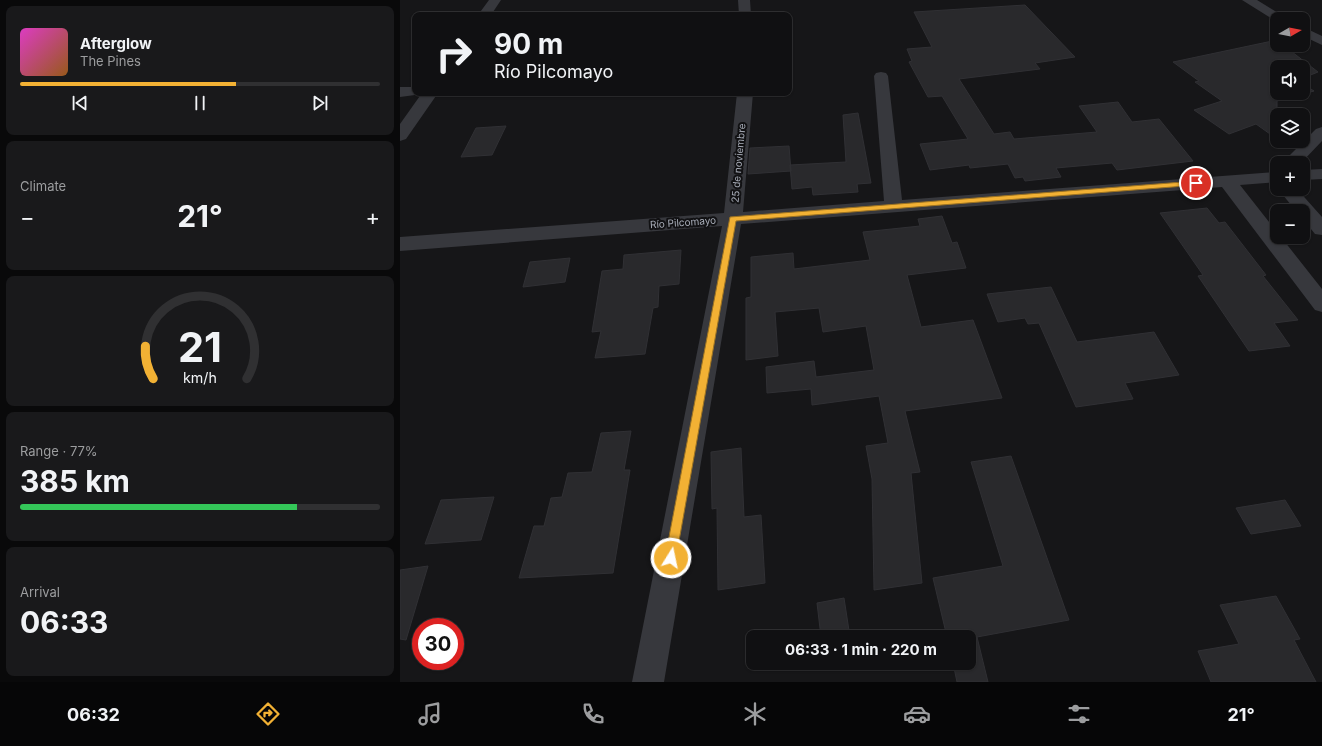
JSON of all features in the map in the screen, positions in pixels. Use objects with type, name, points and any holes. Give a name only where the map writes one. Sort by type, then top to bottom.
[{"type":"street","points":[[486,12],[494,0]]},
{"type":"street","points":[[744,0],[745,12]]},
{"type":"street","points":[[1248,0],[1270,12]]},
{"type":"street","points":[[1310,35],[1322,42]]},
{"type":"street","points":[[880,76],[894,206]]},
{"type":"street","points":[[400,92],[412,90]]},
{"type":"street","points":[[400,136],[428,96]]},
{"type":"street","name":"25 de noviembre","points":[[648,682],[733,219],[744,96]]},
{"type":"street","points":[[1298,156],[1322,132]]},
{"type":"street","points":[[1310,175],[1322,174]]},
{"type":"street","name":"Río Pilcomayo","points":[[400,244],[1270,178]]},
{"type":"street","points":[[1227,181],[1322,304]]},
{"type":"street","points":[[1294,196],[1322,229]]},
{"type":"building","points":[[1025,5],[1075,57],[1035,63],[1040,69],[959,79],[994,134],[1010,132],[1014,139],[1097,132],[1079,106],[1118,102],[1132,122],[1159,119],[1193,161],[1117,170],[1112,163],[1056,168],[1061,177],[1025,181],[1023,177],[1015,178],[1008,164],[970,168],[969,165],[930,170],[920,144],[968,139],[942,96],[928,97],[909,62],[912,61],[907,49],[932,47],[914,12]]},
{"type":"building","points":[[1270,41],[1270,52],[1292,52],[1302,60],[1270,60],[1270,100],[1281,100],[1277,101],[1277,108],[1270,108],[1270,134],[1256,124],[1229,134],[1194,110],[1222,101],[1195,82],[1199,81],[1173,62]]},
{"type":"building","points":[[1310,66],[1318,72],[1310,75]]},
{"type":"building","points":[[858,113],[871,183],[857,184],[858,192],[813,195],[812,187],[792,189],[790,165],[846,162],[843,115]]},
{"type":"building","points":[[506,126],[492,155],[461,157],[476,128]]},
{"type":"building","points":[[789,146],[791,171],[748,174],[750,148]]},
{"type":"building","points":[[1207,208],[1219,223],[1225,222],[1266,275],[1263,276],[1298,320],[1274,323],[1290,346],[1249,351],[1198,276],[1203,275],[1160,213]]},
{"type":"building","points":[[942,216],[952,243],[957,242],[966,268],[907,275],[921,327],[973,320],[1002,398],[905,411],[920,472],[911,473],[922,583],[874,590],[872,479],[866,446],[888,443],[879,396],[812,405],[811,389],[767,393],[766,367],[814,361],[816,377],[874,370],[866,326],[823,332],[819,308],[775,312],[778,356],[746,360],[746,298],[751,297],[751,257],[793,253],[794,269],[870,260],[863,232],[920,226],[918,219]]},
{"type":"building","points":[[681,250],[679,284],[659,286],[658,307],[653,308],[645,354],[595,358],[601,331],[592,332],[602,271],[623,269],[624,255]]},
{"type":"building","points":[[570,258],[565,282],[523,287],[530,262]]},
{"type":"building","points":[[1051,287],[1077,342],[1154,332],[1179,375],[1125,383],[1133,399],[1076,407],[1039,323],[1028,324],[1025,318],[998,322],[987,294]]},
{"type":"building","points":[[631,431],[624,470],[630,470],[613,573],[519,578],[534,526],[544,526],[551,498],[562,497],[568,473],[592,472],[601,433]]},
{"type":"building","points":[[741,448],[744,517],[761,515],[765,583],[718,590],[717,508],[712,509],[711,452]]},
{"type":"building","points":[[1011,456],[1069,620],[977,637],[988,682],[957,682],[954,670],[976,670],[976,630],[945,630],[933,578],[1003,566],[971,462]]},
{"type":"building","points":[[494,497],[481,540],[425,544],[441,500]]},
{"type":"building","points":[[1285,500],[1301,526],[1251,534],[1236,508]]},
{"type":"building","points":[[428,566],[406,640],[400,639],[400,570]]},
{"type":"building","points":[[1276,596],[1300,639],[1294,640],[1316,682],[1211,682],[1198,651],[1239,644],[1220,605]]},
{"type":"building","points":[[844,598],[849,630],[820,630],[817,603]]},
{"type":"route","points":[[671,558],[733,219],[1196,183]]}]
